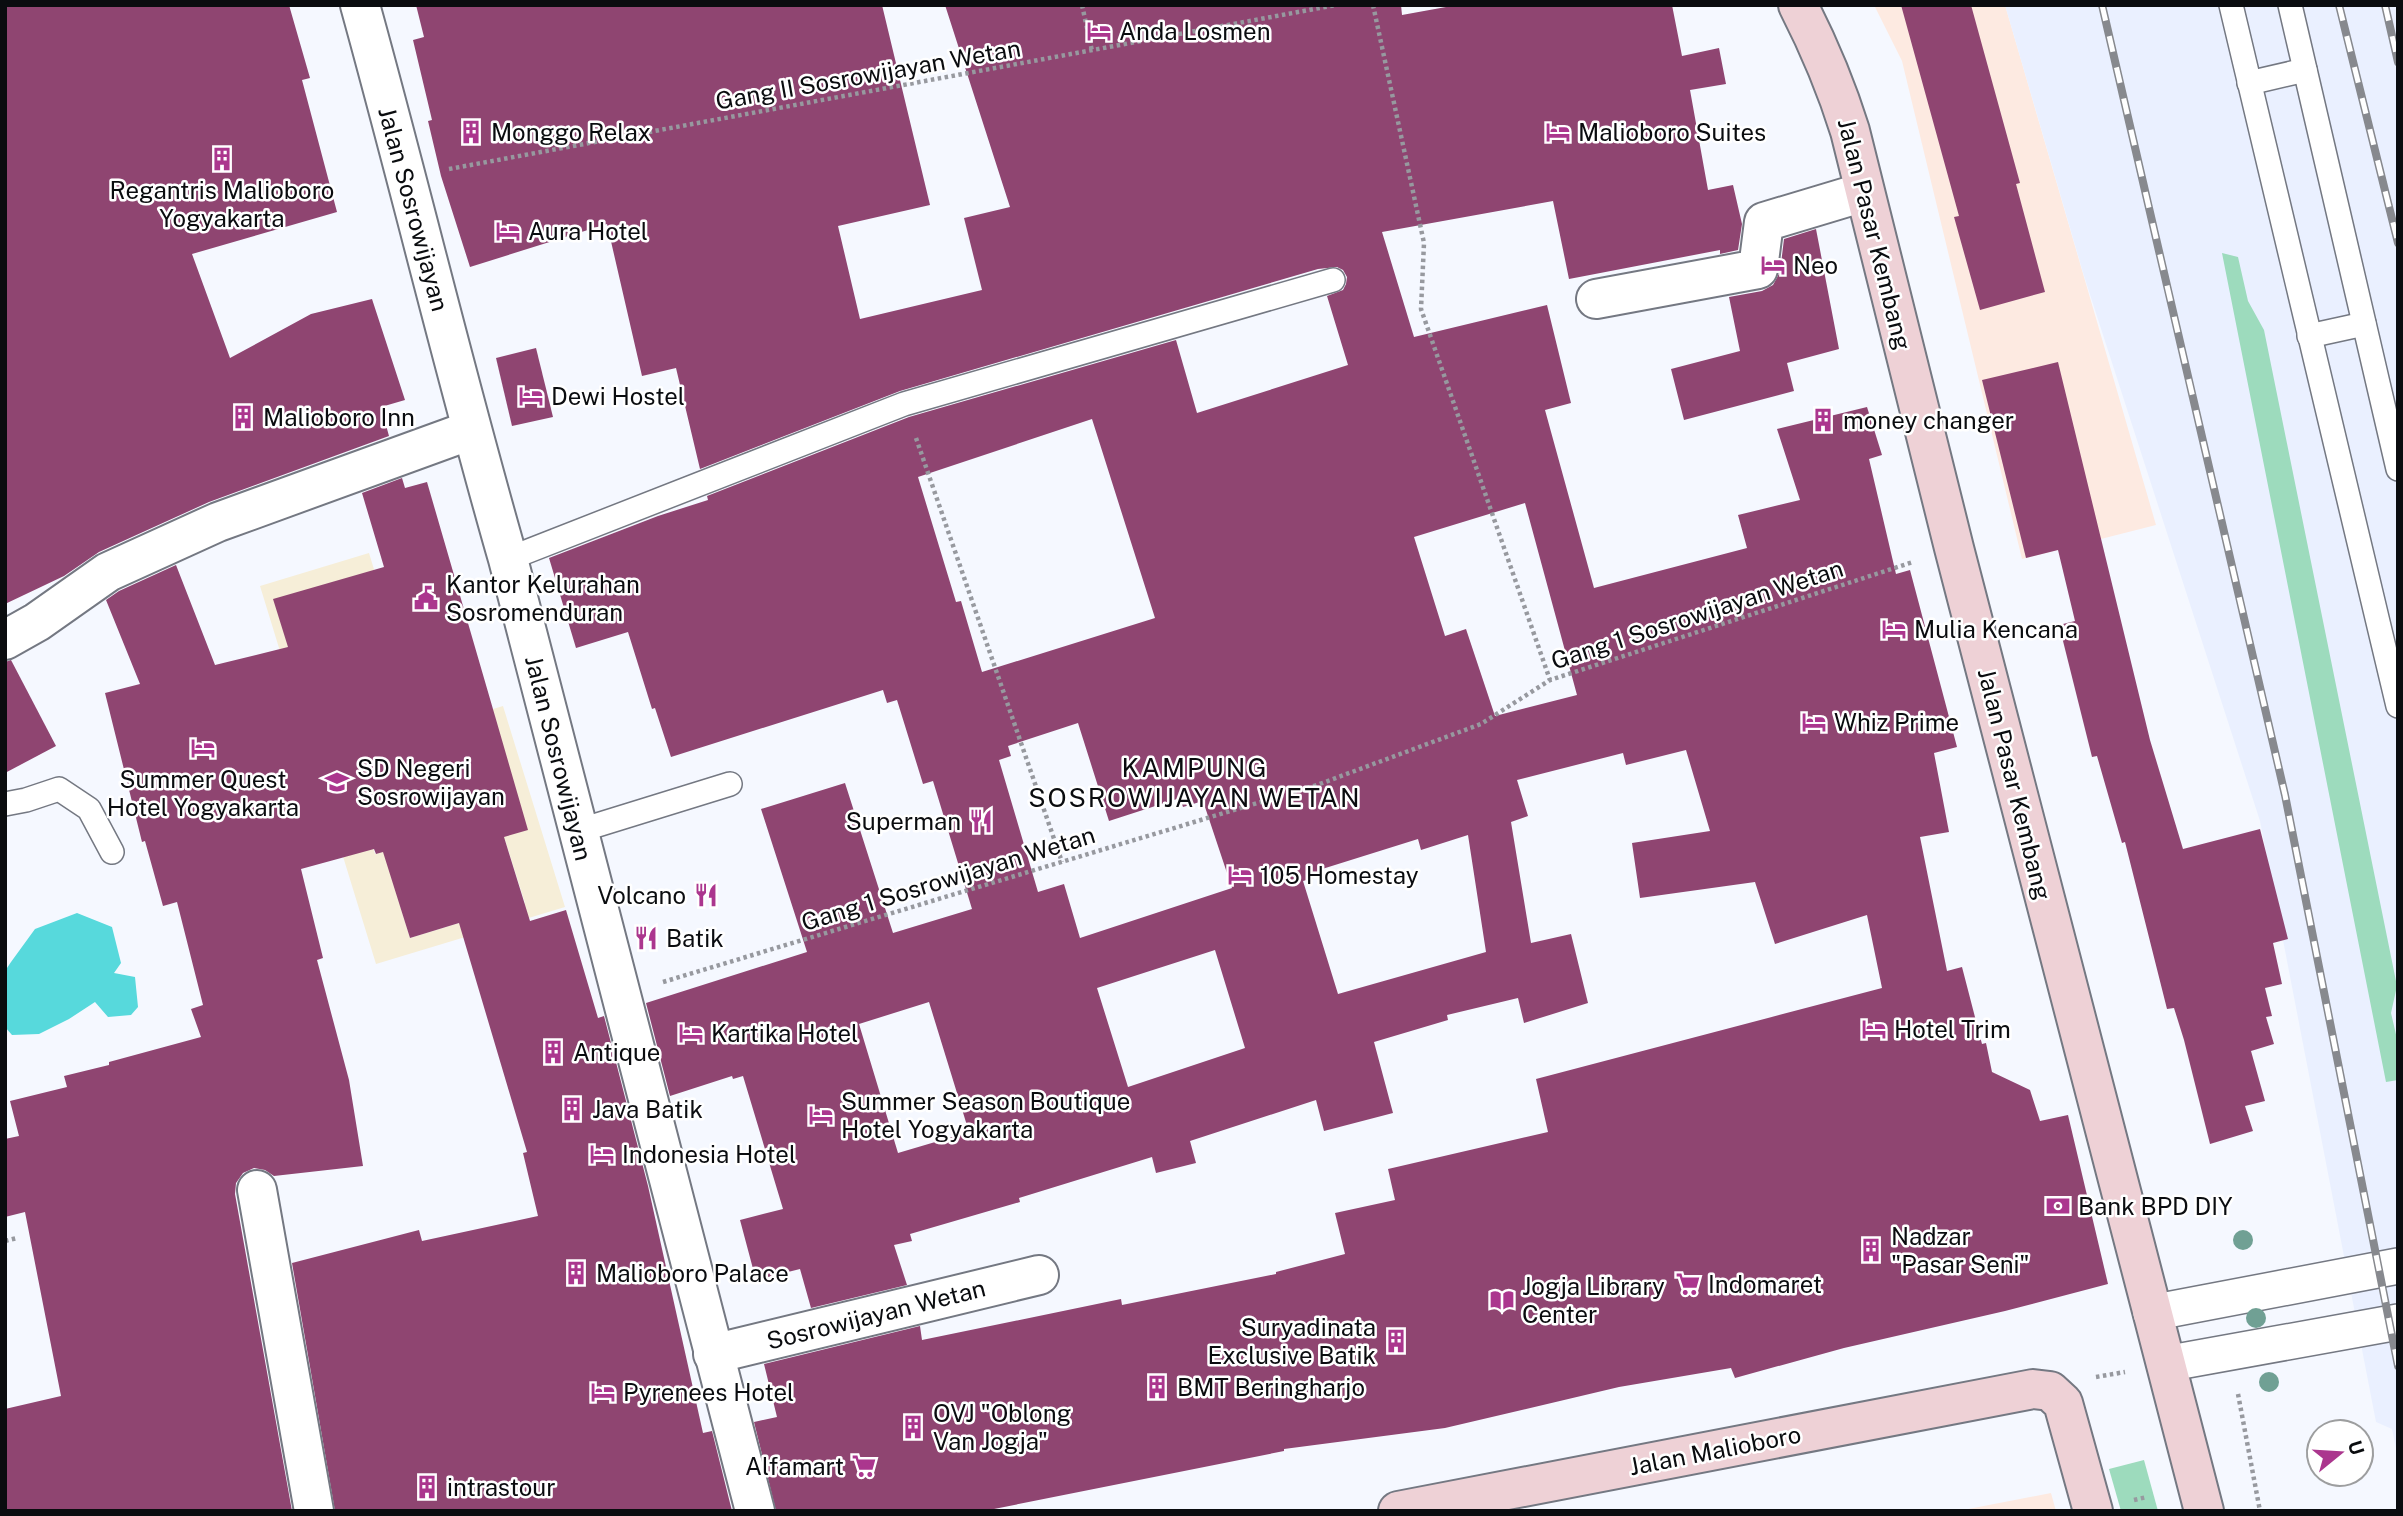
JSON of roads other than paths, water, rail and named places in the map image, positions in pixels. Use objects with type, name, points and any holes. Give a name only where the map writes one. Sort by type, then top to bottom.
[{"type":"main road","name":"Jalan Pasar Kembang","points":[[1798,5],[1838,92],[2204,1511]]},
{"type":"main road","name":"Jalan Malioboro","points":[[1398,1511],[2033,1389],[2050,1391],[2063,1403],[2093,1511]]},
{"type":"street","name":"Jalan Sosrowijayan","points":[[359,5],[407,177],[471,430],[508,559],[755,1511]]},
{"type":"street","points":[[1596,299],[1758,269],[1764,222],[1864,192]]},
{"type":"street","points":[[5,640],[37,622],[108,572],[206,527],[471,430]]},
{"type":"street","points":[[257,1190],[314,1511]]},
{"type":"street","points":[[2151,1313],[2398,1266]]},
{"type":"street","name":"Sosrowijayan Wetan","points":[[713,1354],[1039,1275]]},
{"type":"street","points":[[2165,1364],[2398,1322]]},
{"type":"lane","points":[[2231,5],[2309,336],[2391,648],[2398,706]]},
{"type":"lane","points":[[2290,5],[2398,469]]},
{"type":"lane","points":[[2249,83],[2305,70]]},
{"type":"lane","points":[[508,559],[905,404],[1333,280]]},
{"type":"lane","points":[[2309,336],[2364,324]]},
{"type":"lane","points":[[578,831],[730,784]]},
{"type":"lane","points":[[5,804],[59,789],[89,809],[112,852]]},
{"type":"water","points":[[77,913],[112,927],[121,963],[114,973],[135,977],[138,1007],[131,1015],[108,1017],[95,1002],[39,1034],[12,1035],[5,1027],[5,971],[35,929]]},
{"type":"railway","points":[[2102,5],[2285,795],[2398,1366]]},
{"type":"railway","points":[[2339,5],[2398,243]]},
{"type":"railway","points":[[2385,5],[2398,62]]},
{"type":"place","name":"Anda Losmen","points":[[1099,31]]},
{"type":"place","name":"Monggo Relax","points":[[471,132]]},
{"type":"place","name":"Malioboro Suites","points":[[1558,132]]},
{"type":"place","name":"Regantris Malioboro Yogyakarta","points":[[222,159]]},
{"type":"place","name":"Aura Hotel","points":[[508,231]]},
{"type":"place","name":"Neo","points":[[1773,265]]},
{"type":"place","name":"Dewi Hostel","points":[[531,396]]},
{"type":"place","name":"Malioboro Inn","points":[[243,417]]},
{"type":"place","name":"money changer","points":[[1823,420]]},
{"type":"place","name":"Kantor Kelurahan Sosromenduran","points":[[426,598]]},
{"type":"place","name":"Mulia Kencana","points":[[1894,629]]},
{"type":"place","name":"Whiz Prime","points":[[1814,722]]},
{"type":"place","name":"Summer Quest Hotel Yogyakarta","points":[[203,748]]},
{"type":"place","name":"SD Negeri Sosrowijayan","points":[[337,782]]},
{"type":"place","name":"Superman","points":[[981,821]]},
{"type":"place","name":"105 Homestay","points":[[1240,875]]},
{"type":"place","name":"Volcano","points":[[706,895]]},
{"type":"place","name":"Batik","points":[[646,938]]},
{"type":"place","name":"Hotel Trim","points":[[1874,1029]]},
{"type":"place","name":"Kartika Hotel","points":[[691,1033]]},
{"type":"place","name":"Antique","points":[[553,1052]]},
{"type":"place","name":"Java Batik","points":[[572,1109]]},
{"type":"place","name":"Summer Season Boutique Hotel Yogyakarta","points":[[821,1115]]},
{"type":"place","name":"Indonesia Hotel","points":[[602,1154]]},
{"type":"place","name":"Bank BPD DIY","points":[[2058,1206]]},
{"type":"place","name":"Nadzar \"Pasar Seni\"","points":[[1871,1250]]},
{"type":"place","name":"Malioboro Palace","points":[[576,1273]]},
{"type":"place","name":"Indomaret","points":[[1688,1284]]},
{"type":"place","name":"Jogja Library Center","points":[[1502,1300]]},
{"type":"place","name":"Suryadinata Exclusive Batik","points":[[1396,1341]]},
{"type":"place","name":"BMT Beringharjo","points":[[1157,1387]]},
{"type":"place","name":"Pyrenees Hotel","points":[[603,1392]]},
{"type":"place","name":"OVJ \"Oblong Van Jogja\"","points":[[913,1427]]},
{"type":"place","name":"Alfamart","points":[[864,1466]]},
{"type":"place","name":"intrastour","points":[[427,1487]]},
{"type":"district","name":"KAMPUNG SOSROWIJAYAN WETAN","points":[[1195,782]]}]
